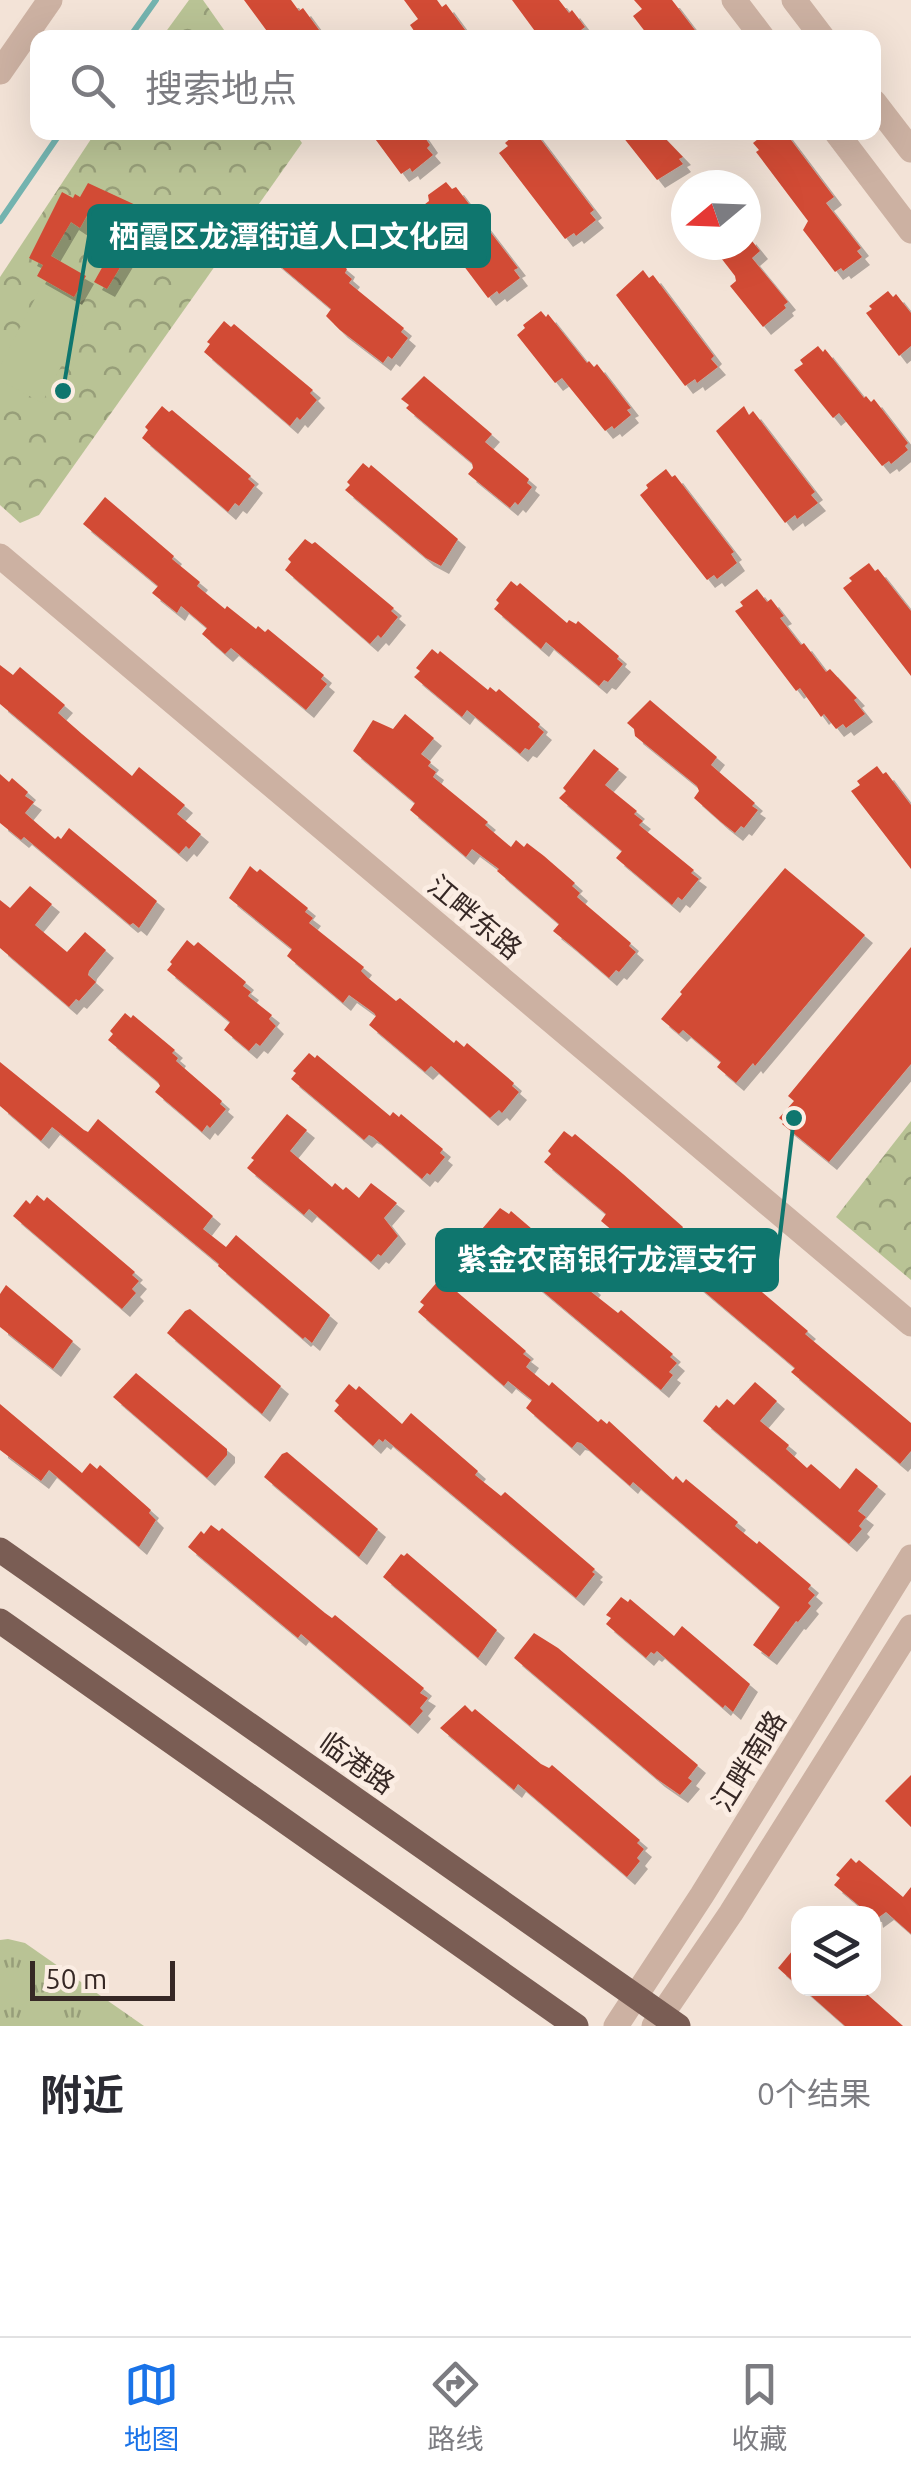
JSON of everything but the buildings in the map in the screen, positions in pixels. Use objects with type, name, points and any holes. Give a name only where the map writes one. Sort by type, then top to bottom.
[{"type":"main road","name":"临港路","points":[[0,1550],[636,1994],[665,2022]]},
{"type":"main road","points":[[0,1621],[576,2026]]},
{"type":"street","points":[[0,72],[50,0]]},
{"type":"street","points":[[734,0],[757,30]]},
{"type":"street","points":[[794,0],[817,30]]},
{"type":"street","points":[[881,111],[911,150]]},
{"type":"street","points":[[842,140],[911,231]]},
{"type":"street","name":"江畔东路","points":[[0,556],[911,1324]]},
{"type":"street","name":"江畔南路","points":[[616,2026],[911,1556]]},
{"type":"street","points":[[665,2022],[911,1627]]},
{"type":"green space","points":[[189,0],[203,0],[224,30],[167,30]]},
{"type":"green space","points":[[90,140],[302,143],[39,515],[20,523],[0,505],[0,277]]},
{"type":"green space","points":[[42,285],[91,309],[42,403],[0,380],[0,366]]},
{"type":"green space","points":[[911,1121],[911,1280],[836,1217]]},
{"type":"green space","points":[[0,1940],[25,1943],[144,2026],[0,2026]]},
{"type":"waterway","points":[[135,30],[156,0]]},
{"type":"waterway","points":[[0,221],[56,140]]},
{"type":"place","name":"栖霞区龙潭街道人口文化园","points":[[63,391]]},
{"type":"place","name":"紫金农商银行龙潭支行","points":[[794,1118]]}]
